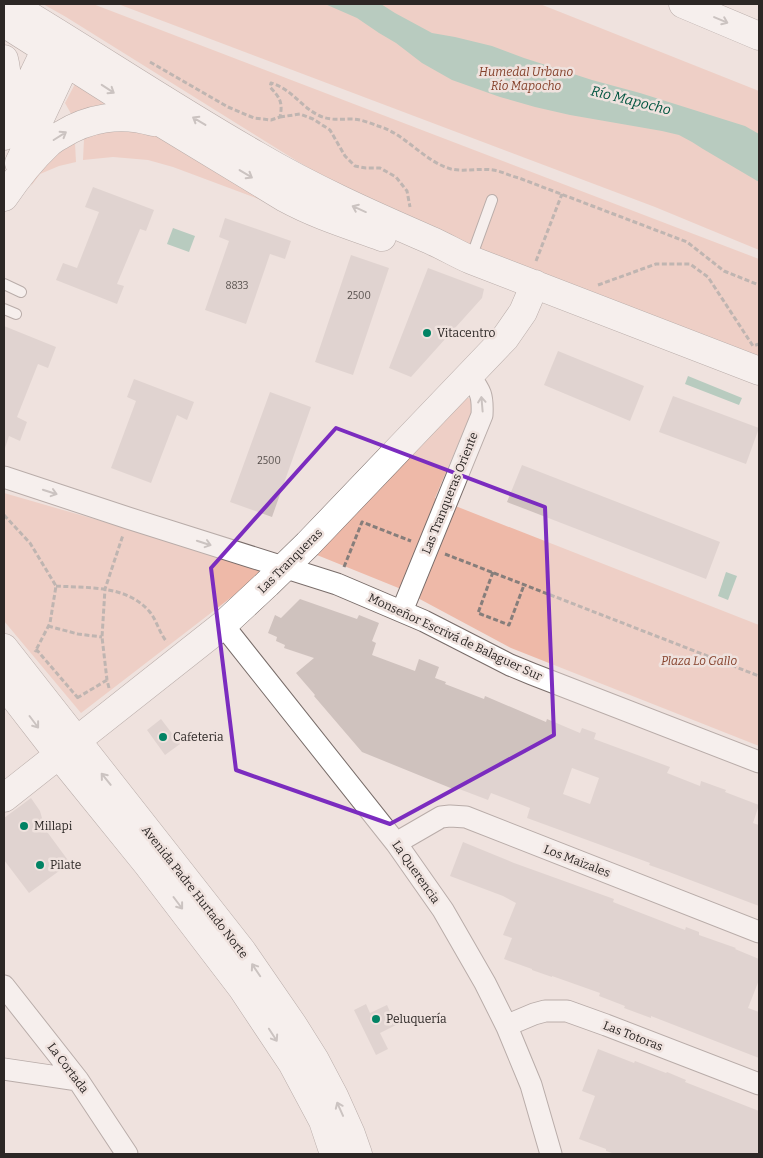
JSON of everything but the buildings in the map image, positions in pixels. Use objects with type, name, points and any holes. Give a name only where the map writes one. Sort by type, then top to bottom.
[{"type":"main road","points":[[10,4],[60,47],[163,124],[304,209],[417,249],[536,273],[759,371]]},
{"type":"main road","points":[[682,4],[759,36]]},
{"type":"main road","points":[[4,23],[60,47],[334,198],[436,243],[463,257]]},
{"type":"main road","points":[[4,136],[60,47]]},
{"type":"main road","points":[[4,196],[60,47]]},
{"type":"main road","points":[[4,59],[7,79],[4,105]]},
{"type":"main road","points":[[4,196],[30,162],[50,142],[73,128],[94,120],[117,117],[147,120],[163,124]]},
{"type":"main road","name":"Las Tranqueras","points":[[4,798],[223,625],[284,568],[505,338],[523,312],[536,273]]},
{"type":"main road","name":"Avenida Padre Hurtado Norte","points":[[4,648],[13,678],[68,748],[247,958],[315,1060],[334,1096],[358,1154]]},
{"type":"main road","name":"Avenida Padre Hurtado Norte","points":[[68,748],[148,865],[242,988],[292,1063],[322,1121],[334,1154]]},
{"type":"street","name":"Las Tranqueras Oriente","points":[[402,611],[482,415],[483,401],[479,389],[469,376]]},
{"type":"street","name":"Monseñor Escrivá de Balaguer Sur","points":[[4,477],[338,584],[424,620],[510,665],[759,762]]},
{"type":"street","name":"La Querencia","points":[[223,625],[396,843],[443,910],[486,983],[506,1027],[531,1085],[552,1154]]},
{"type":"street","name":"Los Maizales","points":[[396,843],[441,817],[466,817],[759,932]]},
{"type":"street","name":"La Cortada","points":[[4,986],[78,1080],[127,1154]]},
{"type":"street","name":"Las Totoras","points":[[506,1027],[545,1011],[567,1011],[759,1084]]},
{"type":"street","points":[[4,1069],[78,1080]]},
{"type":"lane","points":[[463,257],[492,200]]},
{"type":"lane","points":[[4,284],[21,292]]},
{"type":"lane","points":[[4,309],[16,314]]},
{"type":"path","points":[[145,59],[228,108],[254,118],[271,120],[280,116],[300,114],[313,120],[330,130],[345,156],[355,166],[380,168],[396,177],[407,191],[412,216]]},
{"type":"path","points":[[280,116],[282,105],[270,87],[271,83],[281,85],[318,116],[340,120],[353,119],[381,126],[400,136],[435,162],[451,169],[494,170],[562,194],[687,242],[724,271],[759,285]]},
{"type":"path","points":[[536,273],[562,194]]},
{"type":"path","points":[[597,285],[656,264],[690,264],[708,277],[753,346],[759,344]]},
{"type":"path","points":[[4,515],[30,543],[56,586],[50,623],[36,648],[13,678]]},
{"type":"path","points":[[116,710],[107,680],[102,638],[105,589],[128,518]]},
{"type":"path","points":[[338,584],[362,522],[759,676]]},
{"type":"path","points":[[493,572],[478,613],[509,625],[524,584]]},
{"type":"path","points":[[56,586],[105,589],[130,596],[149,612],[165,640],[182,657]]},
{"type":"path","points":[[48,626],[102,638]]},
{"type":"path","points":[[36,648],[78,698]]},
{"type":"path","points":[[72,701],[107,680]]},
{"type":"highlighted area","points":[[336,428],[545,507],[554,735],[390,824],[236,770],[211,568]]},
{"type":"green space","points":[[43,4],[93,4],[759,259],[759,358],[383,211],[297,161]]},
{"type":"green space","name":"Humedal Urbano Río Mapocho","points":[[118,4],[540,4],[759,91],[759,250],[655,207]]},
{"type":"green space","points":[[75,84],[127,104],[74,119],[65,103]]},
{"type":"green space","points":[[149,124],[315,220],[173,167],[148,160],[113,157],[83,160],[84,139],[80,132]]},
{"type":"green space","points":[[75,143],[76,162],[59,166],[40,174],[31,186],[35,175],[51,154]]},
{"type":"green space","name":"Plaza Lo Gallo","points":[[463,398],[469,398],[473,402],[473,409],[435,498],[759,625],[759,746],[511,648],[401,589],[312,553]]},
{"type":"green space","points":[[4,493],[268,569],[81,713],[4,621]]},
{"type":"water","name":"Río Mapocho","points":[[325,4],[381,4],[432,33],[492,46],[592,80],[745,126],[759,134],[759,182],[679,135],[535,107],[452,80],[422,63],[396,43],[357,18]]},
{"type":"water","points":[[173,228],[195,236],[189,252],[167,244]]},
{"type":"water","points":[[688,376],[742,398],[739,405],[685,384]]},
{"type":"water","points":[[726,572],[737,576],[728,600],[718,596]]},
{"type":"place","name":"Vitacentro","points":[[427,333]]},
{"type":"place","name":"Cafeteria","points":[[163,737]]},
{"type":"place","name":"Millapi","points":[[24,826]]},
{"type":"place","name":"Pilate","points":[[40,865]]},
{"type":"place","name":"Peluquería","points":[[376,1019]]}]
